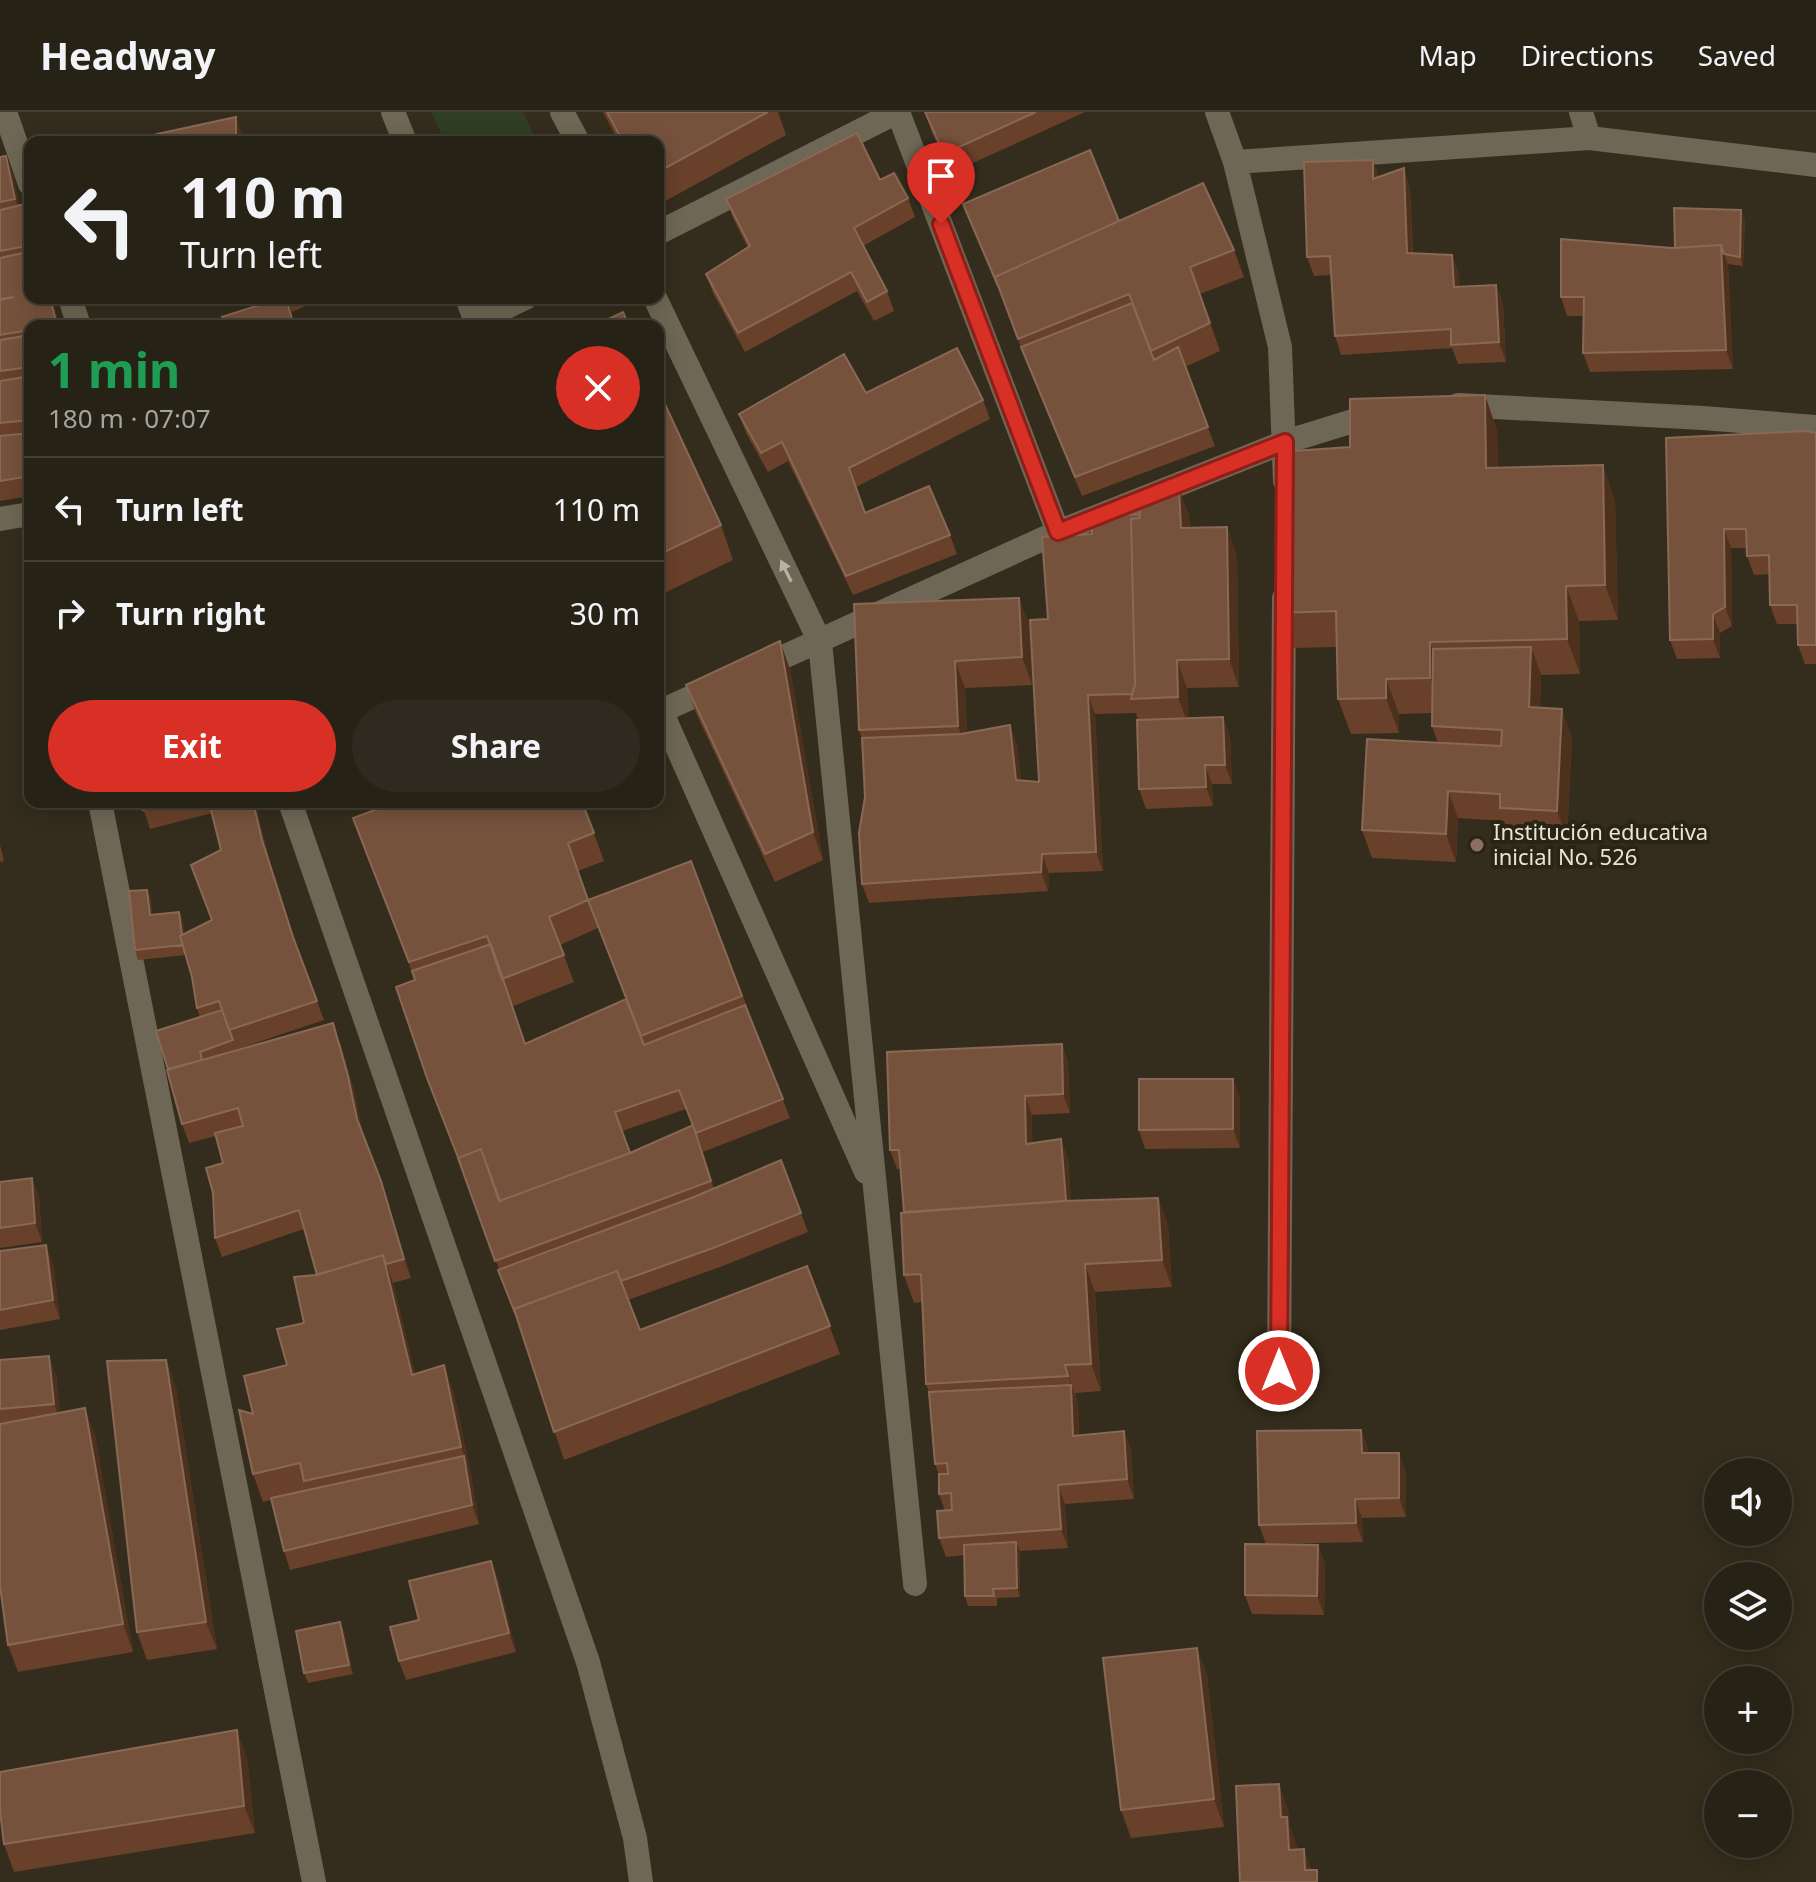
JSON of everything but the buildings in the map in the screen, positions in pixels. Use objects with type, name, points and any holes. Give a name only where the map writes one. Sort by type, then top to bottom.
[{"type":"street","points":[[5,112],[24,167]]},
{"type":"street","points":[[393,112],[403,136]]},
{"type":"street","points":[[562,112],[575,136]]},
{"type":"street","points":[[664,230],[898,112],[1058,532]]},
{"type":"street","points":[[1217,112],[1235,162],[1280,347],[1285,505]]},
{"type":"street","points":[[1581,112],[1589,138]]},
{"type":"street","points":[[1235,162],[1589,138],[1816,165]]},
{"type":"street","points":[[484,320],[514,304]]},
{"type":"street","points":[[658,304],[820,642],[915,1584]]},
{"type":"street","points":[[1429,404],[1816,427]]},
{"type":"street","points":[[664,705],[820,642],[1058,532],[1285,442],[1399,407]]},
{"type":"street","points":[[0,519],[24,515]]},
{"type":"street","points":[[1279,1371],[1284,568]]},
{"type":"street","points":[[664,716],[875,1193]]},
{"type":"street","points":[[101,808],[314,1882]]},
{"type":"street","points":[[292,808],[588,1662],[635,1838],[641,1882]]},
{"type":"green space","points":[[431,112],[523,112],[534,136],[442,136]]},
{"type":"place","name":"Institución educativa inicial No. 526","points":[[1477,845]]},
{"type":"route","points":[[941,224],[1058,532],[1285,442],[1279,1371]]}]
